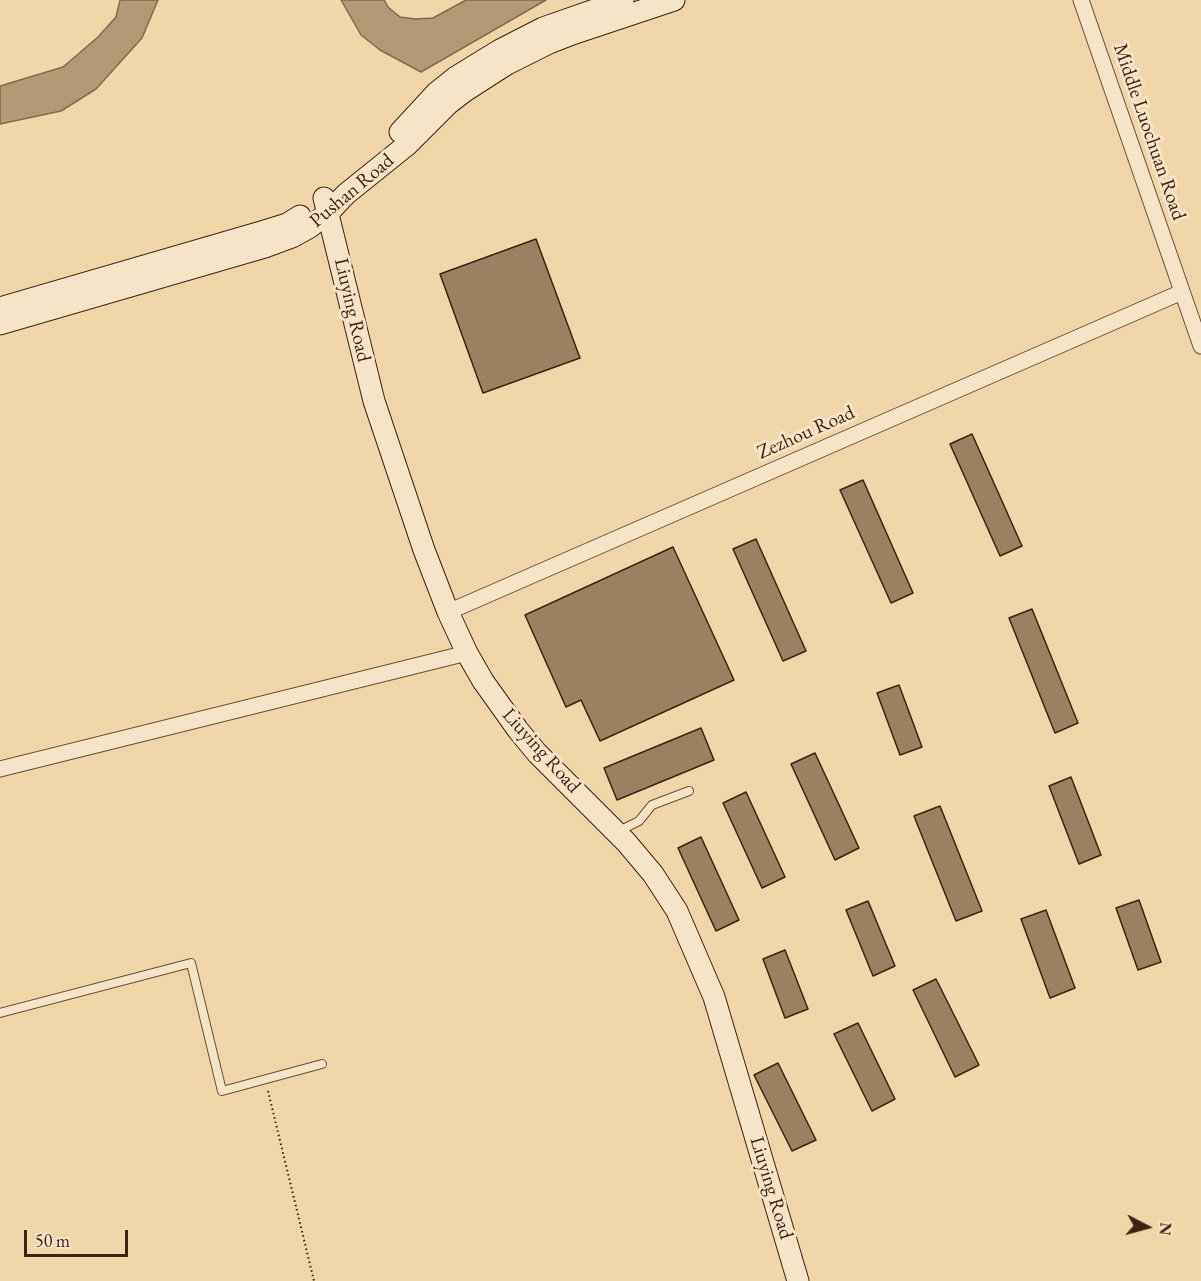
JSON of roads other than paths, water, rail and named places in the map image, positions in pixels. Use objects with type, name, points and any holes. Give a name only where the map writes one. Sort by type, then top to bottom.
[{"type":"main road","name":"Pushan Road","points":[[0,324],[265,247],[292,237],[310,227],[327,205],[339,183],[397,135],[436,93],[456,77],[500,50],[543,28],[623,0]]},
{"type":"main road","name":"Pushan Road","points":[[0,308],[287,224],[346,194],[407,145],[448,104],[507,64],[574,33],[674,0]]},
{"type":"main road","name":"Liuying Road","points":[[327,205],[374,401],[424,550],[448,612],[467,653],[500,705],[531,745],[617,832],[653,874],[677,911],[697,952],[714,997],[798,1281]]},
{"type":"street","name":"Middle Luochuan Road","points":[[1081,0],[1201,346]]},
{"type":"street","name":"Zezhou Road","points":[[448,612],[1182,292]]},
{"type":"street","points":[[0,769],[467,653]]},
{"type":"lane","points":[[617,832],[639,821],[652,805],[689,791]]},
{"type":"lane","points":[[0,1013],[191,963],[222,1090],[322,1064]]}]
